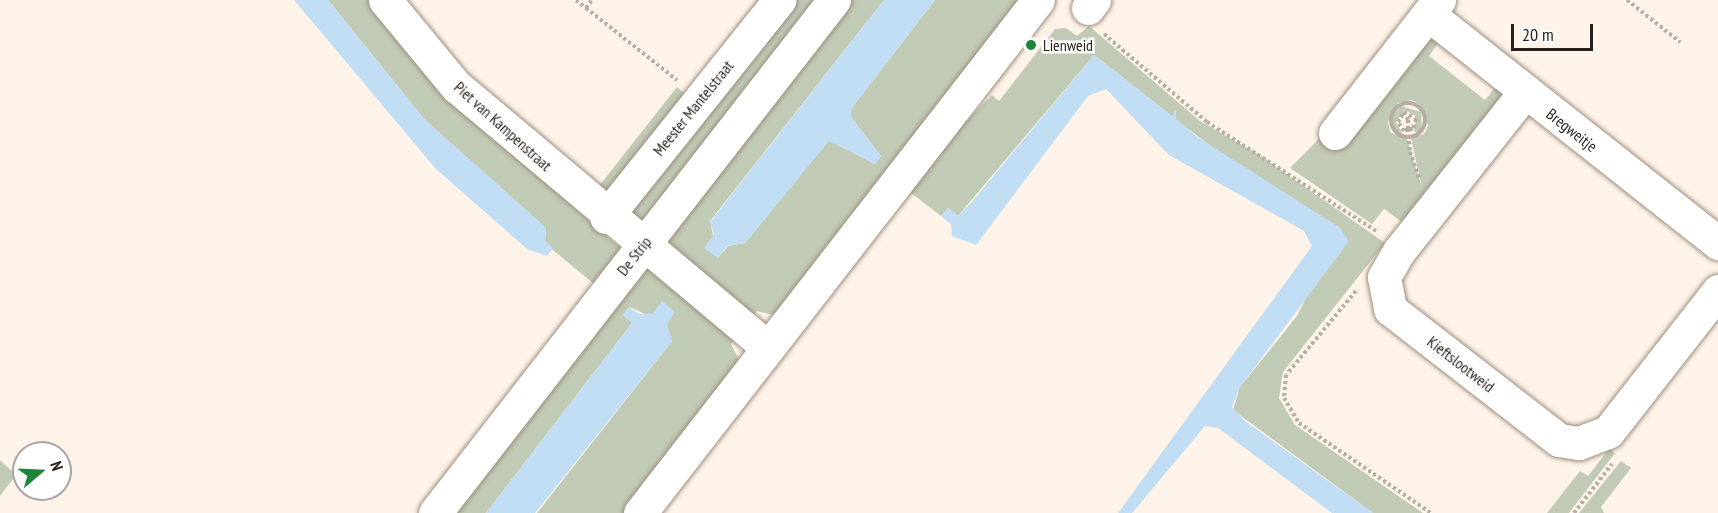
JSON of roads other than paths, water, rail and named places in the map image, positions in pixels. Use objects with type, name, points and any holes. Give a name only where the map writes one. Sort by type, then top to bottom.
[{"type":"street","name":"Meester Mantelstraat","points":[[606,217],[779,0]]},
{"type":"street","name":"De Strip","points":[[435,513],[834,0]]},
{"type":"street","points":[[640,513],[1038,0]]},
{"type":"street","name":"Piet van Kampenstraat","points":[[392,3],[456,86],[606,217],[768,348]]},
{"type":"street","name":"Bregweitje","points":[[1335,133],[1433,7],[1524,93],[1718,243]]},
{"type":"street","name":"Kieftslootweid","points":[[1524,93],[1399,251],[1384,277],[1383,293],[1390,309],[1559,440],[1579,443],[1603,435],[1718,291]]},
{"type":"water","points":[[294,0],[328,0],[425,120],[546,228],[545,241],[553,248],[547,256],[527,249],[436,169]]},
{"type":"water","points":[[884,0],[935,0],[851,109],[851,117],[881,156],[875,164],[829,141],[745,243],[727,246],[718,258],[704,248],[714,235],[710,222]]},
{"type":"water","points":[[1094,55],[1172,116],[1176,111],[1176,119],[1196,136],[1340,228],[1349,241],[1240,387],[1232,407],[1245,421],[1373,513],[1332,513],[1218,428],[1205,426],[1132,513],[1118,513],[1312,246],[1304,231],[1169,155],[1106,89],[1088,96],[976,245],[952,236],[951,224],[941,216],[948,208],[958,216],[970,204]]},
{"type":"water","points":[[662,301],[675,312],[667,324],[672,341],[535,513],[486,513],[632,323],[623,315],[629,307],[639,314],[653,313]]},
{"type":"place","name":"Lienweid","points":[[1031,45]]}]
